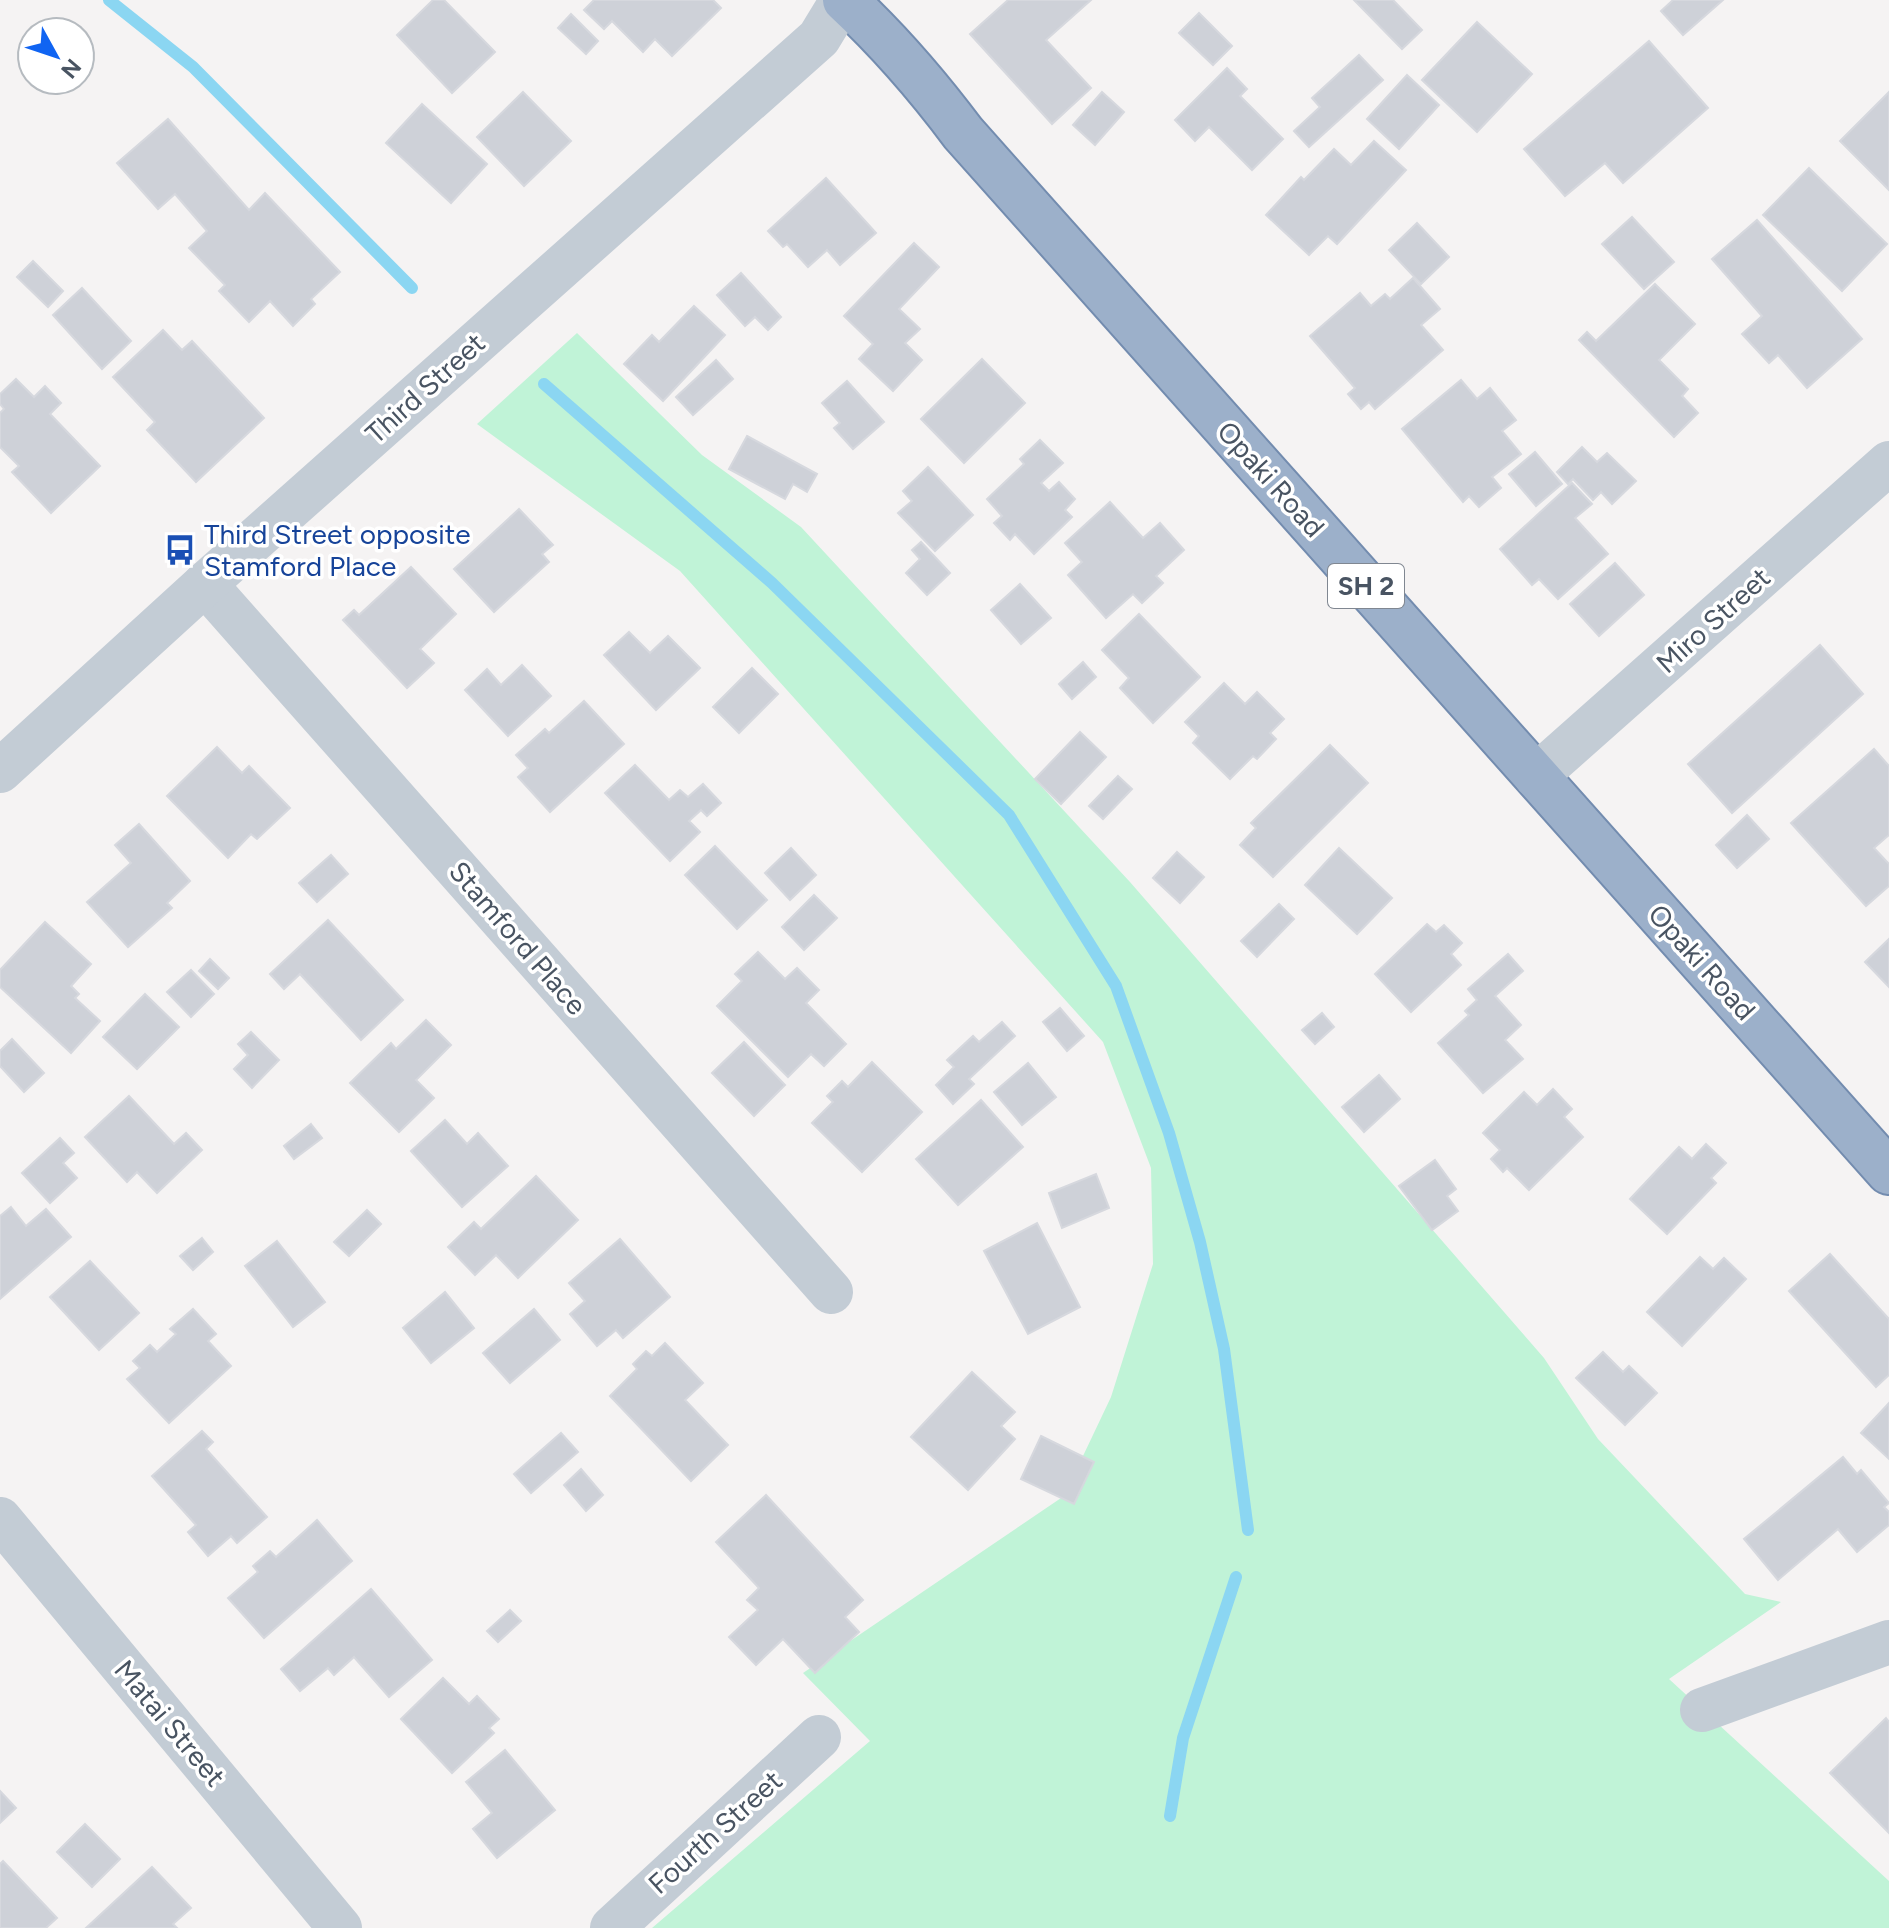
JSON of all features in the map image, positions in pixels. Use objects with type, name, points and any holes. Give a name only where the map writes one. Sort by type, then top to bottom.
[{"type":"highway","name":"Opaki Road","points":[[844,0],[881,34],[929,87],[963,133],[1889,1172]]},
{"type":"street","name":"Third Street","points":[[0,771],[205,584],[819,38],[844,0]]},
{"type":"street","name":"Miro Street","points":[[1536,776],[1889,463]]},
{"type":"street","name":"Stamford Place","points":[[205,584],[831,1292]]},
{"type":"street","name":"Matai Street","points":[[0,1519],[340,1928]]},
{"type":"street","points":[[1702,1710],[1889,1642]]},
{"type":"street","name":"Fourth Street","points":[[612,1928],[819,1737]]},
{"type":"green space","points":[[577,333],[702,455],[801,527],[1130,882],[1544,1358],[1598,1439],[1745,1594],[1781,1602],[1669,1679],[1889,1881],[1889,1928],[652,1928],[870,1741],[803,1673],[1064,1496],[1111,1397],[1153,1264],[1151,1168],[1103,1042],[680,571],[477,424]]},
{"type":"building","points":[[433,0],[444,0],[495,52],[452,93],[397,35]]},
{"type":"building","points":[[594,0],[713,0],[721,8],[672,56],[655,39],[643,52],[612,21],[604,29],[584,10]]},
{"type":"building","points":[[1008,0],[1091,0],[1046,40],[1091,88],[1052,124],[970,34]]},
{"type":"building","points":[[1354,0],[1393,0],[1422,30],[1402,49]]},
{"type":"building","points":[[1673,0],[1723,0],[1683,35],[1661,11]]},
{"type":"building","points":[[1199,13],[1232,46],[1213,65],[1179,33]]},
{"type":"building","points":[[571,14],[598,41],[586,54],[558,28]]},
{"type":"building","points":[[1477,22],[1532,74],[1477,132],[1422,80]]},
{"type":"building","points":[[1649,41],[1708,108],[1623,183],[1605,163],[1565,196],[1524,149]]},
{"type":"building","points":[[1359,55],[1383,80],[1309,147],[1294,131],[1320,107],[1312,98]]},
{"type":"building","points":[[1227,68],[1247,89],[1240,96],[1283,139],[1252,170],[1209,127],[1195,141],[1175,120]]},
{"type":"building","points":[[1407,75],[1439,105],[1399,149],[1367,119]]},
{"type":"building","points":[[523,92],[571,141],[524,186],[477,137]]},
{"type":"building","points":[[1102,92],[1124,112],[1095,145],[1073,125]]},
{"type":"building","points":[[1889,92],[1889,190],[1840,141]]},
{"type":"building","points":[[422,104],[487,164],[451,203],[386,143]]},
{"type":"building","points":[[168,119],[249,210],[265,193],[340,272],[311,299],[315,304],[293,326],[270,301],[249,322],[219,291],[225,285],[189,248],[207,231],[175,194],[158,209],[117,163]]},
{"type":"building","points":[[1374,141],[1406,170],[1337,244],[1328,236],[1309,255],[1266,215],[1301,177],[1304,180],[1334,149],[1351,165]]},
{"type":"building","points":[[1809,168],[1887,244],[1842,291],[1763,215]]},
{"type":"building","points":[[826,178],[876,233],[840,265],[827,250],[808,267],[787,244],[783,247],[768,231]]},
{"type":"building","points":[[1632,217],[1674,262],[1644,289],[1602,244]]},
{"type":"building","points":[[1757,220],[1862,339],[1807,388],[1778,355],[1769,363],[1742,334],[1762,316],[1712,259]]},
{"type":"building","points":[[1417,223],[1449,257],[1421,284],[1389,250]]},
{"type":"building","points":[[914,243],[939,267],[899,309],[920,329],[905,343],[922,360],[893,391],[859,359],[873,344],[844,316]]},
{"type":"building","points":[[33,261],[63,291],[48,307],[17,277]]},
{"type":"building","points":[[741,273],[781,317],[768,330],[755,317],[745,326],[717,295]]},
{"type":"building","points":[[1413,278],[1440,309],[1421,325],[1443,350],[1375,409],[1369,402],[1361,409],[1348,394],[1355,388],[1310,336],[1360,293],[1371,306],[1385,294],[1390,299]]},
{"type":"building","points":[[1655,284],[1695,324],[1659,360],[1688,389],[1682,396],[1698,413],[1674,437],[1579,340],[1587,332],[1596,341]]},
{"type":"building","points":[[82,288],[131,341],[102,369],[53,315]]},
{"type":"building","points":[[694,306],[725,335],[663,401],[624,364],[652,335],[659,342]]},
{"type":"building","points":[[163,330],[182,350],[192,341],[264,418],[196,482],[147,430],[155,422],[113,377]]},
{"type":"building","points":[[982,359],[1025,403],[964,463],[921,419]]},
{"type":"building","points":[[716,360],[733,379],[693,415],[676,397]]},
{"type":"building","points":[[16,379],[34,397],[45,386],[61,403],[50,414],[100,466],[51,513],[12,472],[19,466],[0,447],[0,413],[4,409],[0,404],[0,394]]},
{"type":"building","points":[[1461,380],[1477,399],[1490,388],[1516,420],[1502,431],[1521,454],[1492,477],[1501,488],[1479,507],[1469,496],[1463,502],[1402,429]]},
{"type":"building","points":[[847,381],[884,422],[853,449],[834,428],[840,423],[822,403]]},
{"type":"building","points":[[747,436],[817,474],[807,492],[793,484],[785,499],[729,469]]},
{"type":"building","points":[[1040,440],[1063,463],[1041,483],[1049,491],[1059,482],[1075,499],[1065,510],[1072,517],[1034,554],[1015,534],[1010,540],[994,523],[1002,516],[987,499],[1024,464],[1020,459]]},
{"type":"building","points":[[1582,447],[1597,462],[1607,453],[1636,481],[1612,504],[1601,492],[1593,500],[1573,479],[1568,484],[1557,472]]},
{"type":"building","points":[[1535,452],[1562,484],[1536,506],[1509,474]]},
{"type":"building","points":[[928,467],[973,515],[935,551],[898,513],[912,501],[903,491]]},
{"type":"building","points":[[1572,483],[1592,504],[1575,518],[1608,554],[1558,599],[1539,579],[1532,585],[1500,549]]},
{"type":"building","points":[[1110,502],[1143,538],[1160,523],[1184,550],[1156,576],[1163,583],[1142,603],[1133,594],[1106,618],[1068,575],[1082,562],[1065,543]]},
{"type":"building","points":[[519,509],[553,545],[542,554],[549,562],[494,612],[454,569]]},
{"type":"building","points":[[921,542],[950,573],[927,595],[906,573],[920,559],[912,550]]},
{"type":"building","points":[[1615,563],[1644,595],[1599,636],[1570,604]]},
{"type":"building","points":[[411,567],[456,614],[420,649],[434,663],[407,688],[343,620],[354,610],[359,615]]},
{"type":"building","points":[[1020,584],[1051,618],[1021,644],[991,610]]},
{"type":"building","points":[[1139,614],[1200,677],[1153,723],[1120,688],[1129,678],[1102,650]]},
{"type":"building","points":[[629,632],[650,653],[668,636],[700,668],[656,710],[604,655]]},
{"type":"building","points":[[1820,645],[1863,694],[1732,813],[1688,764]]},
{"type":"building","points":[[1083,662],[1096,677],[1072,699],[1059,684]]},
{"type":"building","points":[[522,665],[551,696],[508,736],[465,690],[487,669],[501,685]]},
{"type":"building","points":[[752,668],[778,694],[739,733],[713,707]]},
{"type":"building","points":[[1224,683],[1245,704],[1257,692],[1284,719],[1270,733],[1276,739],[1257,759],[1253,756],[1230,779],[1193,743],[1199,736],[1185,722]]},
{"type":"building","points":[[584,701],[624,744],[550,812],[518,777],[528,768],[516,755],[545,729],[549,733]]},
{"type":"building","points":[[1080,732],[1106,757],[1061,804],[1035,779]]},
{"type":"building","points":[[1330,745],[1368,783],[1273,877],[1240,845],[1256,828],[1251,823]]},
{"type":"building","points":[[217,747],[242,773],[249,766],[290,808],[257,839],[251,834],[228,858],[167,796]]},
{"type":"building","points":[[1874,749],[1889,766],[1889,835],[1874,848],[1889,864],[1889,886],[1866,906],[1791,823]]},
{"type":"building","points":[[635,765],[669,800],[680,790],[688,797],[703,784],[721,803],[707,816],[701,810],[689,821],[700,832],[670,861],[605,793]]},
{"type":"building","points":[[1118,776],[1132,789],[1103,819],[1089,806]]},
{"type":"building","points":[[1747,815],[1769,839],[1737,868],[1716,845]]},
{"type":"building","points":[[139,824],[190,881],[167,903],[172,908],[128,947],[87,902],[131,863],[115,845]]},
{"type":"building","points":[[715,846],[767,900],[737,929],[685,875]]},
{"type":"building","points":[[791,848],[816,875],[790,900],[765,873]]},
{"type":"building","points":[[1339,848],[1392,898],[1357,934],[1305,885]]},
{"type":"building","points":[[1177,852],[1204,877],[1180,903],[1153,878]]},
{"type":"building","points":[[331,855],[348,874],[317,902],[299,883]]},
{"type":"building","points":[[814,895],[837,918],[804,950],[782,927]]},
{"type":"building","points":[[1279,904],[1294,919],[1257,957],[1241,941]]},
{"type":"building","points":[[328,920],[403,1000],[361,1040],[300,974],[284,989],[270,974]]},
{"type":"building","points":[[45,922],[91,964],[71,986],[79,994],[75,998],[100,1021],[71,1053],[0,987],[0,970]]},
{"type":"building","points":[[1427,924],[1436,932],[1444,925],[1462,943],[1451,954],[1461,965],[1411,1012],[1375,974]]},
{"type":"building","points":[[1889,939],[1889,987],[1865,962]]},
{"type":"building","points":[[758,952],[785,979],[797,968],[819,990],[806,1003],[846,1044],[824,1066],[811,1054],[788,1077],[717,1006],[742,981],[735,974]]},
{"type":"building","points":[[1508,954],[1523,971],[1495,996],[1521,1025],[1505,1040],[1523,1059],[1483,1093],[1438,1043],[1469,1015],[1465,1011],[1477,1000],[1468,989]]},
{"type":"building","points":[[210,959],[229,978],[218,989],[199,971]]},
{"type":"building","points":[[191,970],[214,994],[191,1017],[167,992]]},
{"type":"building","points":[[145,994],[179,1027],[137,1069],[103,1037]]},
{"type":"building","points":[[1060,1008],[1084,1036],[1067,1051],[1043,1022]]},
{"type":"building","points":[[1322,1013],[1334,1027],[1315,1044],[1302,1030]]},
{"type":"building","points":[[426,1020],[451,1045],[416,1080],[434,1098],[399,1132],[350,1083],[391,1043],[396,1049]]},
{"type":"building","points":[[1002,1022],[1015,1036],[969,1079],[974,1084],[953,1104],[936,1085],[954,1067],[947,1060],[973,1036],[979,1042]]},
{"type":"building","points":[[251,1032],[279,1060],[252,1088],[234,1069],[248,1055],[238,1044]]},
{"type":"building","points":[[12,1039],[44,1073],[24,1092],[0,1066],[0,1051]]},
{"type":"building","points":[[744,1042],[785,1085],[754,1116],[712,1073]]},
{"type":"building","points":[[872,1062],[922,1112],[862,1172],[812,1123],[833,1102],[827,1096],[842,1081],[848,1087]]},
{"type":"building","points":[[1028,1063],[1056,1097],[1022,1125],[994,1092]]},
{"type":"building","points":[[1379,1075],[1400,1099],[1364,1132],[1342,1107]]},
{"type":"building","points":[[1553,1089],[1572,1109],[1564,1117],[1583,1137],[1529,1190],[1507,1168],[1503,1172],[1491,1159],[1500,1150],[1483,1133],[1524,1092],[1537,1105]]},
{"type":"building","points":[[129,1096],[174,1144],[186,1133],[202,1150],[157,1193],[137,1172],[127,1182],[85,1137]]},
{"type":"building","points":[[981,1100],[1023,1147],[958,1205],[916,1159]]},
{"type":"building","points":[[445,1120],[467,1144],[478,1133],[508,1166],[462,1207],[411,1151]]},
{"type":"building","points":[[311,1124],[322,1138],[294,1159],[284,1146]]},
{"type":"building","points":[[60,1138],[74,1153],[63,1163],[77,1178],[50,1203],[22,1173]]},
{"type":"building","points":[[1706,1144],[1726,1163],[1711,1178],[1716,1183],[1667,1234],[1630,1199],[1679,1147],[1692,1159]]},
{"type":"building","points":[[1435,1160],[1456,1189],[1447,1196],[1458,1211],[1432,1230],[1399,1186]]},
{"type":"building","points":[[1096,1174],[1109,1208],[1062,1228],[1049,1193]]},
{"type":"building","points":[[536,1176],[578,1220],[518,1278],[496,1255],[475,1275],[448,1247],[474,1222],[481,1229]]},
{"type":"building","points":[[11,1207],[26,1226],[46,1209],[71,1237],[0,1299],[0,1216]]},
{"type":"building","points":[[367,1210],[381,1224],[349,1256],[334,1242]]},
{"type":"building","points":[[1037,1223],[1080,1307],[1028,1334],[984,1251]]},
{"type":"building","points":[[202,1238],[213,1252],[193,1270],[180,1256]]},
{"type":"building","points":[[620,1239],[670,1297],[623,1338],[616,1330],[597,1346],[570,1314],[585,1301],[569,1283]]},
{"type":"building","points":[[277,1241],[325,1302],[293,1327],[245,1266]]},
{"type":"building","points":[[1830,1254],[1889,1319],[1889,1375],[1876,1387],[1789,1291]]},
{"type":"building","points":[[1700,1257],[1713,1269],[1724,1258],[1746,1279],[1682,1346],[1647,1312]]},
{"type":"building","points":[[90,1261],[139,1313],[99,1350],[50,1297]]},
{"type":"building","points":[[445,1292],[474,1328],[431,1363],[403,1328]]},
{"type":"building","points":[[193,1309],[216,1334],[208,1341],[231,1366],[169,1423],[127,1379],[140,1368],[133,1361],[150,1345],[157,1352],[176,1334],[170,1329]]},
{"type":"building","points":[[534,1309],[560,1340],[510,1383],[483,1353]]},
{"type":"building","points":[[665,1343],[703,1383],[685,1400],[728,1445],[691,1481],[610,1396],[637,1369],[633,1364],[646,1351],[652,1356]]},
{"type":"building","points":[[1603,1352],[1623,1372],[1629,1366],[1657,1393],[1625,1425],[1576,1378]]},
{"type":"building","points":[[972,1372],[1015,1412],[1001,1426],[1015,1439],[968,1490],[911,1437]]},
{"type":"building","points":[[1889,1403],[1889,1459],[1861,1433]]},
{"type":"building","points":[[202,1431],[213,1442],[206,1449],[267,1517],[237,1543],[231,1536],[208,1556],[188,1532],[196,1525],[152,1476]]},
{"type":"building","points":[[561,1433],[578,1452],[531,1493],[514,1474]]},
{"type":"building","points":[[1041,1436],[1094,1462],[1074,1504],[1021,1479]]},
{"type":"building","points":[[1843,1457],[1857,1474],[1861,1470],[1889,1503],[1884,1507],[1889,1512],[1889,1525],[1857,1552],[1838,1529],[1778,1580],[1744,1539]]},
{"type":"building","points":[[581,1469],[603,1495],[586,1511],[564,1485]]},
{"type":"building","points":[[766,1495],[863,1600],[845,1617],[859,1632],[815,1673],[783,1639],[756,1665],[729,1637],[758,1610],[747,1600],[759,1588],[716,1542]]},
{"type":"building","points":[[317,1520],[352,1561],[264,1638],[228,1598],[258,1572],[253,1566],[270,1551],[276,1557]]},
{"type":"building","points":[[371,1589],[432,1660],[389,1697],[354,1657],[334,1675],[328,1668],[300,1691],[281,1669]]},
{"type":"building","points":[[510,1610],[521,1621],[498,1642],[487,1631]]},
{"type":"building","points":[[443,1678],[469,1704],[477,1696],[499,1719],[489,1728],[494,1733],[452,1773],[401,1719]]},
{"type":"building","points":[[1886,1718],[1889,1722],[1889,1833],[1830,1773]]},
{"type":"building","points":[[505,1750],[555,1810],[497,1858],[473,1829],[492,1813],[466,1782]]},
{"type":"building","points":[[0,1791],[16,1808],[0,1823]]},
{"type":"building","points":[[85,1824],[120,1859],[92,1887],[57,1852]]},
{"type":"building","points":[[3,1861],[57,1918],[46,1928],[0,1928],[0,1864]]},
{"type":"building","points":[[152,1867],[191,1908],[173,1924],[177,1928],[86,1928]]},
{"type":"waterway","points":[[109,0],[193,67],[412,288]]},
{"type":"waterway","points":[[544,384],[772,583],[1009,815],[1116,986],[1169,1133],[1200,1242],[1224,1349],[1248,1530]]},
{"type":"waterway","points":[[1170,1816],[1183,1738],[1236,1577]]},
{"type":"place","name":"Third Street opposite Stamford Place","points":[[180,550]]}]
